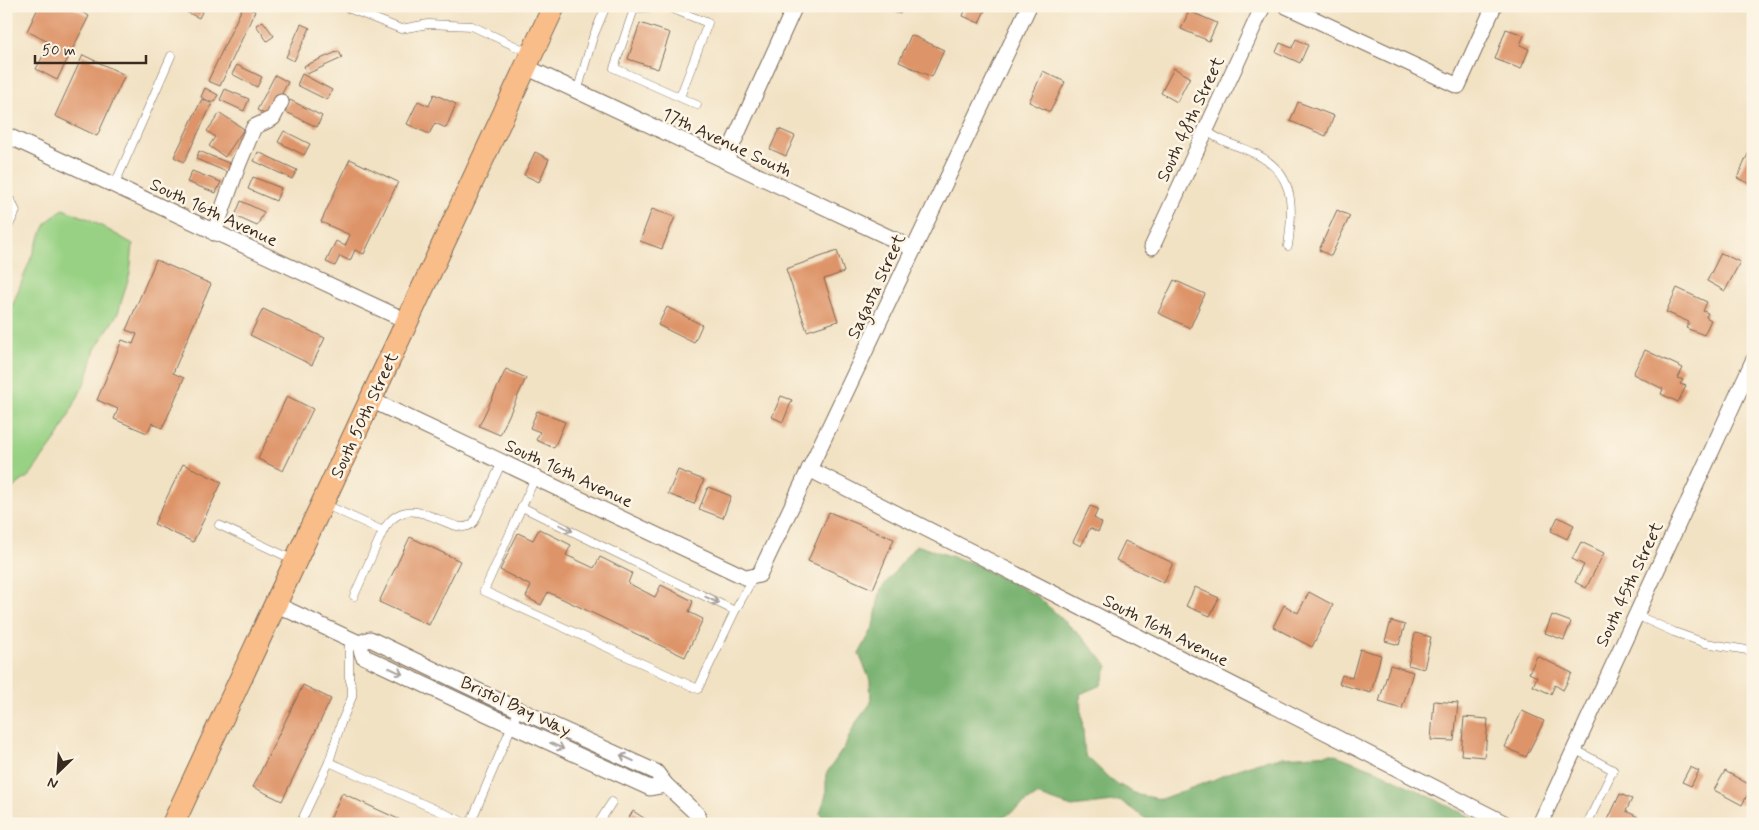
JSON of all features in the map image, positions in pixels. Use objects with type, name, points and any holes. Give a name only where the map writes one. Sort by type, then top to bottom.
[{"type":"main road","name":"South 50th Street","points":[[173,824],[554,6]]},
{"type":"street","points":[[725,161],[795,6]]},
{"type":"street","name":"Sagasta Street","points":[[753,578],[759,575],[1029,6]]},
{"type":"street","name":"South 48th Street","points":[[1152,247],[1263,6]]},
{"type":"street","points":[[1286,6],[1458,86],[1494,6]]},
{"type":"street","name":"17th Avenue South","points":[[529,61],[577,92],[914,249]]},
{"type":"street","points":[[214,233],[238,163],[254,127],[273,118],[282,102]]},
{"type":"street","name":"South 16th Avenue","points":[[6,135],[407,321]]},
{"type":"street","name":"South 45th Street","points":[[1540,824],[1753,360]]},
{"type":"street","name":"South 16th Avenue","points":[[371,400],[746,578],[753,578]]},
{"type":"street","name":"South 16th Avenue","points":[[809,469],[1506,824]]},
{"type":"street","name":"Bristol Bay Way","points":[[276,604],[354,641],[370,639],[656,772],[666,785],[698,815],[700,824]]},
{"type":"street","name":"Bristol Bay Way","points":[[354,641],[363,656],[487,714],[650,788],[666,785]]},
{"type":"lane","points":[[577,92],[593,37],[606,6]]},
{"type":"lane","points":[[680,97],[708,23],[668,6],[633,7],[614,68],[697,105]]},
{"type":"lane","points":[[348,8],[401,29],[428,24],[472,26],[529,61]]},
{"type":"lane","points":[[114,186],[171,56]]},
{"type":"lane","points":[[1206,130],[1214,138],[1257,154],[1277,170],[1288,184],[1292,217],[1288,246]]},
{"type":"lane","points":[[6,199],[11,201],[16,211],[6,231]]},
{"type":"lane","points":[[354,596],[383,531],[394,519],[415,511],[456,526],[464,528],[471,526],[502,462]]},
{"type":"lane","points":[[535,478],[484,591],[698,690],[735,611],[753,578]]},
{"type":"lane","points":[[323,503],[383,531]]},
{"type":"lane","points":[[522,507],[735,611]]},
{"type":"lane","points":[[219,525],[296,561]]},
{"type":"lane","points":[[1636,615],[1706,642],[1753,651]]},
{"type":"lane","points":[[300,824],[329,762],[341,723],[352,697],[349,677],[354,641]]},
{"type":"lane","points":[[329,762],[469,824],[519,709]]},
{"type":"lane","points":[[1574,749],[1614,770],[1587,824]]},
{"type":"lane","points":[[598,824],[612,802]]},
{"type":"green space","points":[[63,209],[89,219],[133,244],[130,273],[118,313],[95,349],[87,378],[59,435],[30,475],[10,490],[6,490],[6,322],[47,222]]},
{"type":"green space","points":[[916,545],[972,563],[1037,596],[1085,640],[1108,666],[1101,685],[1080,694],[1085,755],[1112,781],[1138,795],[1161,799],[1259,762],[1282,757],[1333,754],[1378,771],[1485,824],[1153,824],[1121,801],[1072,807],[1037,795],[994,824],[827,824],[820,813],[826,795],[826,774],[845,746],[855,724],[871,703],[870,680],[859,654],[874,626],[881,589]]},
{"type":"building","points":[[39,6],[70,6],[89,16],[57,80],[36,69],[50,43],[27,31]]},
{"type":"building","points":[[174,6],[205,6],[199,18]]},
{"type":"building","points":[[243,6],[255,11],[220,86],[208,81]]},
{"type":"building","points":[[881,6],[903,6],[900,14]]},
{"type":"building","points":[[967,6],[987,6],[979,23],[963,16]]},
{"type":"building","points":[[1189,11],[1217,23],[1209,41],[1181,29]]},
{"type":"building","points":[[263,21],[274,36],[267,41],[256,25]]},
{"type":"building","points":[[640,23],[670,33],[658,69],[628,59]]},
{"type":"building","points":[[301,24],[310,28],[294,61],[286,57]]},
{"type":"building","points":[[1506,29],[1524,35],[1520,45],[1529,49],[1521,69],[1495,59]]},
{"type":"building","points":[[911,35],[944,50],[932,77],[899,62]]},
{"type":"building","points":[[1296,39],[1308,45],[1300,63],[1276,52],[1280,43],[1292,48]]},
{"type":"building","points":[[339,51],[342,58],[307,74],[304,66]]},
{"type":"building","points":[[83,55],[125,75],[97,136],[55,116]]},
{"type":"building","points":[[237,65],[262,77],[257,87],[232,74]]},
{"type":"building","points":[[1174,68],[1190,77],[1177,102],[1161,93]]},
{"type":"building","points":[[1043,71],[1065,82],[1050,112],[1029,102]]},
{"type":"building","points":[[302,74],[332,90],[327,100],[297,85]]},
{"type":"building","points":[[275,75],[288,82],[270,117],[257,110]]},
{"type":"building","points":[[205,88],[218,95],[213,103],[201,97]]},
{"type":"building","points":[[225,89],[249,99],[244,111],[220,100]]},
{"type":"building","points":[[434,94],[456,104],[446,128],[435,123],[429,134],[407,124],[418,101],[429,106]]},
{"type":"building","points":[[202,99],[212,104],[184,162],[174,157]]},
{"type":"building","points":[[290,100],[322,116],[317,127],[284,111]]},
{"type":"building","points":[[1298,102],[1334,116],[1326,136],[1290,121]]},
{"type":"building","points":[[220,113],[244,129],[225,157],[209,146],[215,137],[207,131]]},
{"type":"building","points":[[779,129],[795,136],[786,156],[770,149]]},
{"type":"building","points":[[284,131],[310,144],[304,155],[278,142]]},
{"type":"building","points":[[199,151],[231,164],[227,172],[196,159]]},
{"type":"building","points":[[258,152],[297,170],[292,179],[254,161]]},
{"type":"building","points":[[535,152],[549,159],[539,182],[524,175]]},
{"type":"building","points":[[1749,152],[1753,154],[1753,185],[1737,178]]},
{"type":"building","points":[[350,159],[398,182],[364,254],[355,250],[350,261],[340,256],[335,266],[326,262],[336,241],[345,246],[350,235],[321,222]]},
{"type":"building","points":[[192,171],[221,182],[216,193],[187,182]]},
{"type":"building","points":[[253,177],[281,188],[276,201],[248,189]]},
{"type":"building","points":[[241,201],[264,212],[257,226],[235,216]]},
{"type":"building","points":[[652,209],[675,217],[662,249],[640,241]]},
{"type":"building","points":[[1337,210],[1350,216],[1331,256],[1319,250]]},
{"type":"building","points":[[837,251],[844,272],[824,279],[838,321],[807,331],[786,269]]},
{"type":"building","points":[[1721,253],[1740,262],[1725,291],[1707,281]]},
{"type":"building","points":[[156,260],[211,284],[173,373],[184,378],[167,418],[162,428],[152,423],[147,433],[114,419],[118,409],[97,400],[122,340],[133,344],[137,334],[126,330]]},
{"type":"building","points":[[1174,280],[1205,294],[1190,328],[1158,313]]},
{"type":"building","points":[[1677,288],[1707,302],[1703,311],[1708,313],[1706,317],[1711,320],[1704,335],[1686,328],[1689,322],[1666,312]]},
{"type":"building","points":[[667,307],[702,325],[694,343],[658,325]]},
{"type":"building","points":[[263,309],[325,338],[312,365],[250,335]]},
{"type":"building","points":[[1645,350],[1683,368],[1678,378],[1683,380],[1680,384],[1686,386],[1678,402],[1661,394],[1663,389],[1633,374]]},
{"type":"building","points":[[506,369],[526,378],[500,435],[479,426]]},
{"type":"building","points":[[287,396],[313,409],[283,471],[258,459]]},
{"type":"building","points":[[781,396],[792,400],[783,422],[772,417]]},
{"type":"building","points":[[537,411],[565,422],[554,448],[536,440],[540,432],[530,428]]},
{"type":"building","points":[[183,464],[222,482],[193,542],[154,524]]},
{"type":"building","points":[[678,470],[704,480],[694,504],[668,494]]},
{"type":"building","points":[[708,487],[731,496],[723,518],[699,509]]},
{"type":"building","points":[[1090,506],[1098,509],[1094,518],[1102,523],[1098,532],[1090,528],[1081,546],[1073,542]]},
{"type":"building","points":[[829,512],[894,539],[873,589],[808,561]]},
{"type":"building","points":[[1558,517],[1574,525],[1567,539],[1551,531]]},
{"type":"building","points":[[539,529],[571,545],[566,555],[594,568],[600,557],[632,573],[628,583],[655,597],[661,585],[693,601],[689,612],[703,619],[685,657],[548,592],[541,605],[526,597],[531,586],[500,570],[518,533],[533,540]]},
{"type":"building","points":[[410,537],[460,561],[429,625],[379,602]]},
{"type":"building","points":[[1125,541],[1173,563],[1164,583],[1116,560]]},
{"type":"building","points":[[1581,542],[1604,553],[1586,588],[1575,582],[1584,565],[1572,559]]},
{"type":"building","points":[[1195,587],[1219,598],[1210,616],[1186,606]]},
{"type":"building","points":[[1309,592],[1333,605],[1312,647],[1273,627],[1284,605],[1298,613]]},
{"type":"building","points":[[1552,615],[1571,622],[1564,640],[1545,633]]},
{"type":"building","points":[[1391,621],[1405,625],[1399,645],[1385,641]]},
{"type":"building","points":[[1415,633],[1431,637],[1424,669],[1408,665]]},
{"type":"building","points":[[1360,649],[1381,655],[1371,693],[1339,684],[1342,675],[1352,678]]},
{"type":"building","points":[[1537,656],[1572,673],[1563,690],[1555,685],[1551,694],[1533,686],[1537,677],[1529,673]]},
{"type":"building","points":[[1390,665],[1413,672],[1402,709],[1379,702]]},
{"type":"building","points":[[303,685],[331,699],[282,801],[253,787]]},
{"type":"building","points":[[1434,701],[1458,703],[1454,741],[1431,740]]},
{"type":"building","points":[[1522,711],[1544,721],[1526,757],[1505,747]]},
{"type":"building","points":[[1464,717],[1488,719],[1485,757],[1461,755]]},
{"type":"building","points":[[1690,767],[1699,771],[1691,786],[1682,782]]},
{"type":"building","points":[[1725,771],[1752,786],[1742,805],[1714,790]]},
{"type":"building","points":[[342,793],[409,824],[328,824]]},
{"type":"building","points":[[1620,794],[1632,799],[1626,811],[1638,817],[1635,824],[1606,824]]},
{"type":"building","points":[[633,811],[653,824],[625,824]]}]
